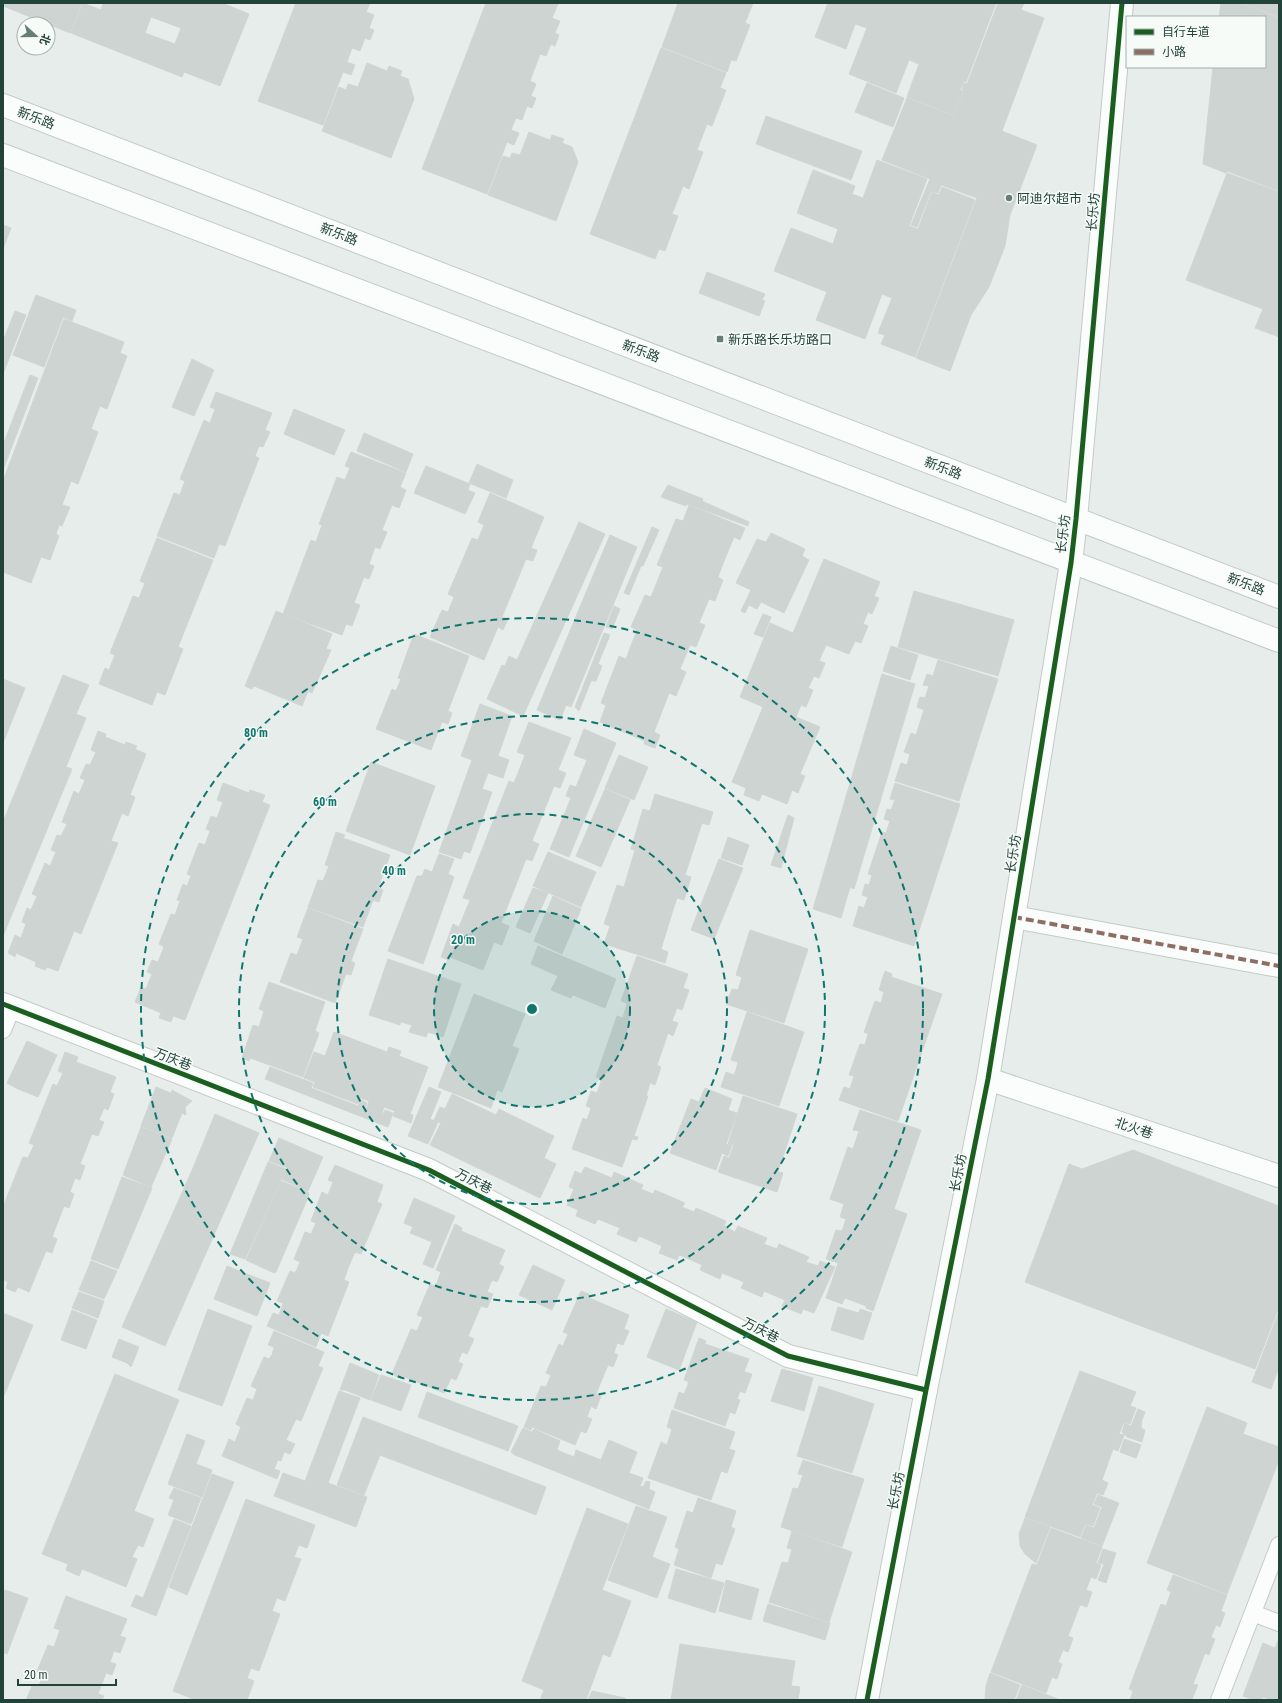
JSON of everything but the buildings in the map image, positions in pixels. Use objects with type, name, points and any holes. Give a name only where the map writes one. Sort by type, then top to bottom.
[{"type":"street","name":"长乐坊","points":[[867,1700],[926,1390],[988,1079],[1071,562],[1122,3]]},
{"type":"street","name":"新乐路","points":[[3,105],[1279,597]]},
{"type":"street","points":[[3,155],[1279,641]]},
{"type":"street","points":[[1014,917],[1279,966]]},
{"type":"street","name":"万庆巷","points":[[7,1006],[429,1170],[788,1356],[926,1390]]},
{"type":"street","name":"北火巷","points":[[988,1079],[1279,1176]]},
{"type":"lane","points":[[3,1030],[7,1006]]},
{"type":"lane","points":[[1219,1700],[1279,1545]]},
{"type":"lane","points":[[1253,1613],[1279,1623]]},
{"type":"marked path","points":[[1014,917],[1279,966]]},
{"type":"cycle path","points":[[867,1700],[926,1390],[988,1079],[1071,563],[1122,3]]},
{"type":"cycle path","points":[[3,1004],[429,1170],[788,1356],[926,1390]]},
{"type":"place","name":"阿迪尔超市","points":[[1009,198]]},
{"type":"place","name":"新乐路长乐坊路口","points":[[720,339]]}]
